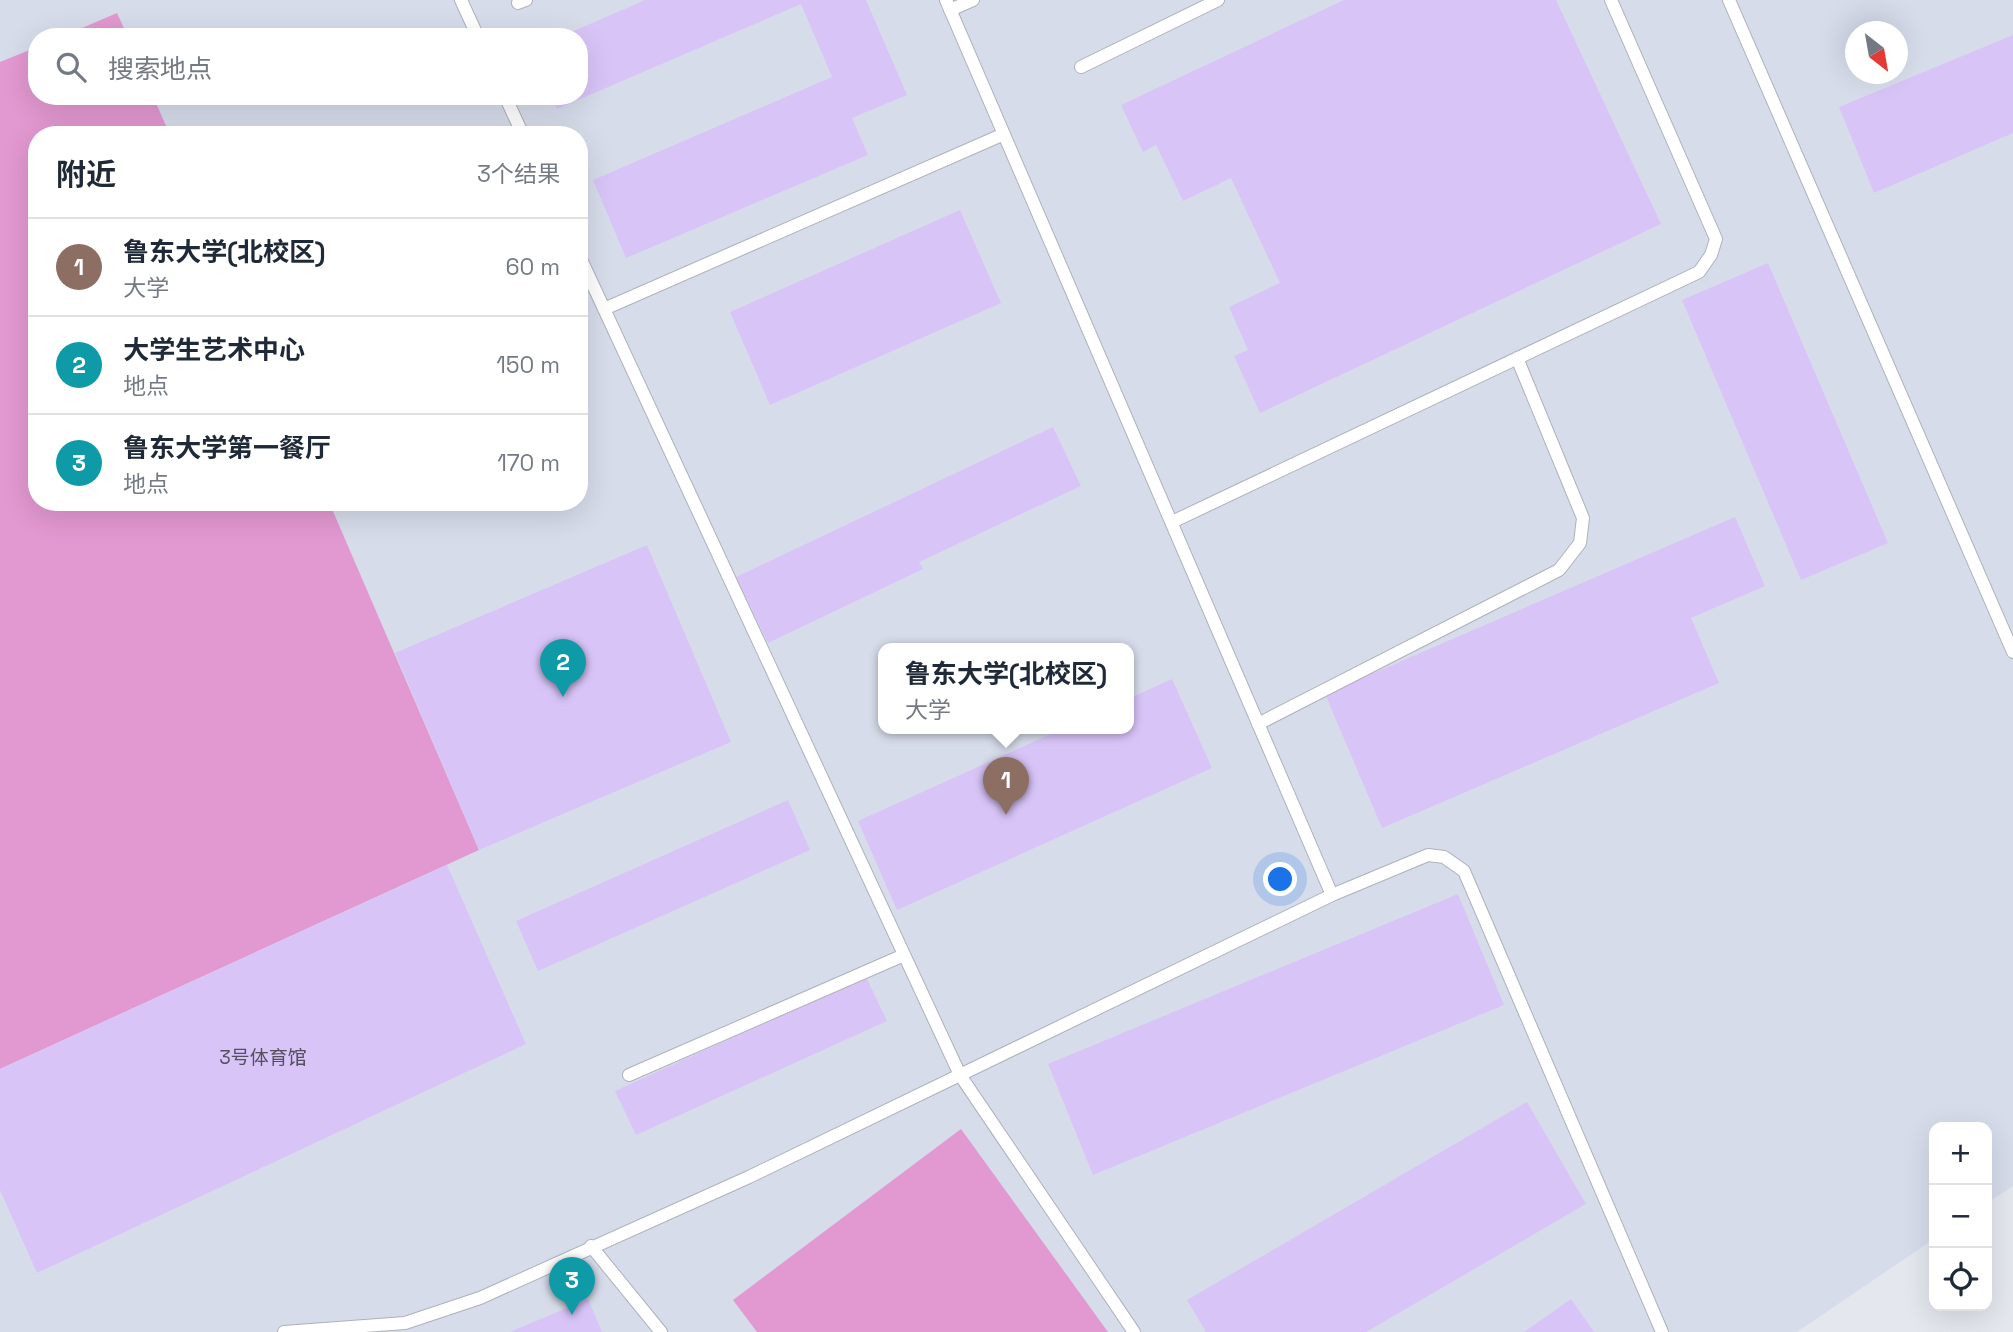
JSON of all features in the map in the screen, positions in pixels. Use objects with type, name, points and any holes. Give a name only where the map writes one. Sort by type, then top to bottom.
[{"type":"lane","points":[[461,0],[474,28]]},
{"type":"lane","points":[[973,0],[948,5],[1332,895]]},
{"type":"lane","points":[[1081,67],[1218,0]]},
{"type":"lane","points":[[1172,522],[1699,272],[1711,255],[1716,239],[1611,0]]},
{"type":"lane","points":[[1729,0],[2013,652]]},
{"type":"lane","points":[[509,105],[519,126]]},
{"type":"lane","points":[[604,309],[1004,134]]},
{"type":"lane","points":[[588,274],[960,1075],[1134,1332]]},
{"type":"lane","points":[[1258,724],[1559,570],[1580,543],[1583,518],[1517,358]]},
{"type":"lane","points":[[284,1332],[405,1323],[480,1298],[749,1177],[1332,895],[1428,855],[1444,857],[1464,871],[1662,1332]]},
{"type":"lane","points":[[629,1075],[904,956]]},
{"type":"lane","points":[[592,1246],[661,1332]]},
{"type":"shaded area","points":[[0,0],[2013,0],[2013,1186],[1992,1200],[1992,1122],[1929,1122],[1929,1242],[1797,1332],[0,1332]]},
{"type":"shaded area","points":[[117,13],[124,28],[82,28]]},
{"type":"shaded area","points":[[28,51],[28,105],[157,105],[166,126],[28,126],[28,511],[333,511],[479,850],[0,1069],[0,62]]},
{"type":"shaded area","points":[[961,1129],[1108,1332],[757,1332],[733,1300]]},
{"type":"building","points":[[645,0],[866,0],[907,95],[852,118],[868,155],[626,258],[593,180],[832,77],[801,4],[588,96],[588,28],[581,28]]},
{"type":"building","points":[[1344,0],[1556,0],[1661,224],[1260,413],[1234,356],[1248,350],[1229,307],[1280,283],[1231,178],[1183,201],[1156,145],[1143,152],[1121,105]]},
{"type":"building","points":[[2013,35],[2013,133],[1874,193],[1839,107],[1895,84],[1908,84],[1908,78]]},
{"type":"building","points":[[960,210],[1001,303],[770,405],[730,312]]},
{"type":"building","points":[[1768,263],[1888,543],[1801,580],[1682,300]]},
{"type":"building","points":[[1053,427],[1081,486],[919,562],[923,569],[768,643],[736,577]]},
{"type":"building","points":[[1735,517],[1765,586],[1691,618],[1719,683],[1382,828],[1325,694]]},
{"type":"building","points":[[647,545],[731,742],[479,850],[395,653]]},
{"type":"building","points":[[1172,679],[1212,768],[897,910],[858,821],[1051,734],[1134,734],[1134,696]]},
{"type":"building","points":[[788,800],[810,850],[538,971],[516,921]]},
{"type":"building","points":[[447,865],[526,1044],[37,1273],[0,1190],[0,1069]]},
{"type":"building","points":[[1458,894],[1504,1005],[1093,1175],[1048,1064]]},
{"type":"building","points":[[866,977],[887,1021],[636,1135],[615,1091]]},
{"type":"building","points":[[1527,1102],[1586,1204],[1366,1332],[1206,1332],[1187,1300]]},
{"type":"building","points":[[588,1299],[602,1332],[510,1332]]},
{"type":"building","points":[[1571,1299],[1594,1332],[1524,1332]]},
{"type":"place","name":"大学生艺术中心","points":[[563,697]]},
{"type":"place","name":"鲁东大学(北校区)","points":[[1006,815]]},
{"type":"place","name":"鲁东大学第一餐厅","points":[[572,1315]]}]
